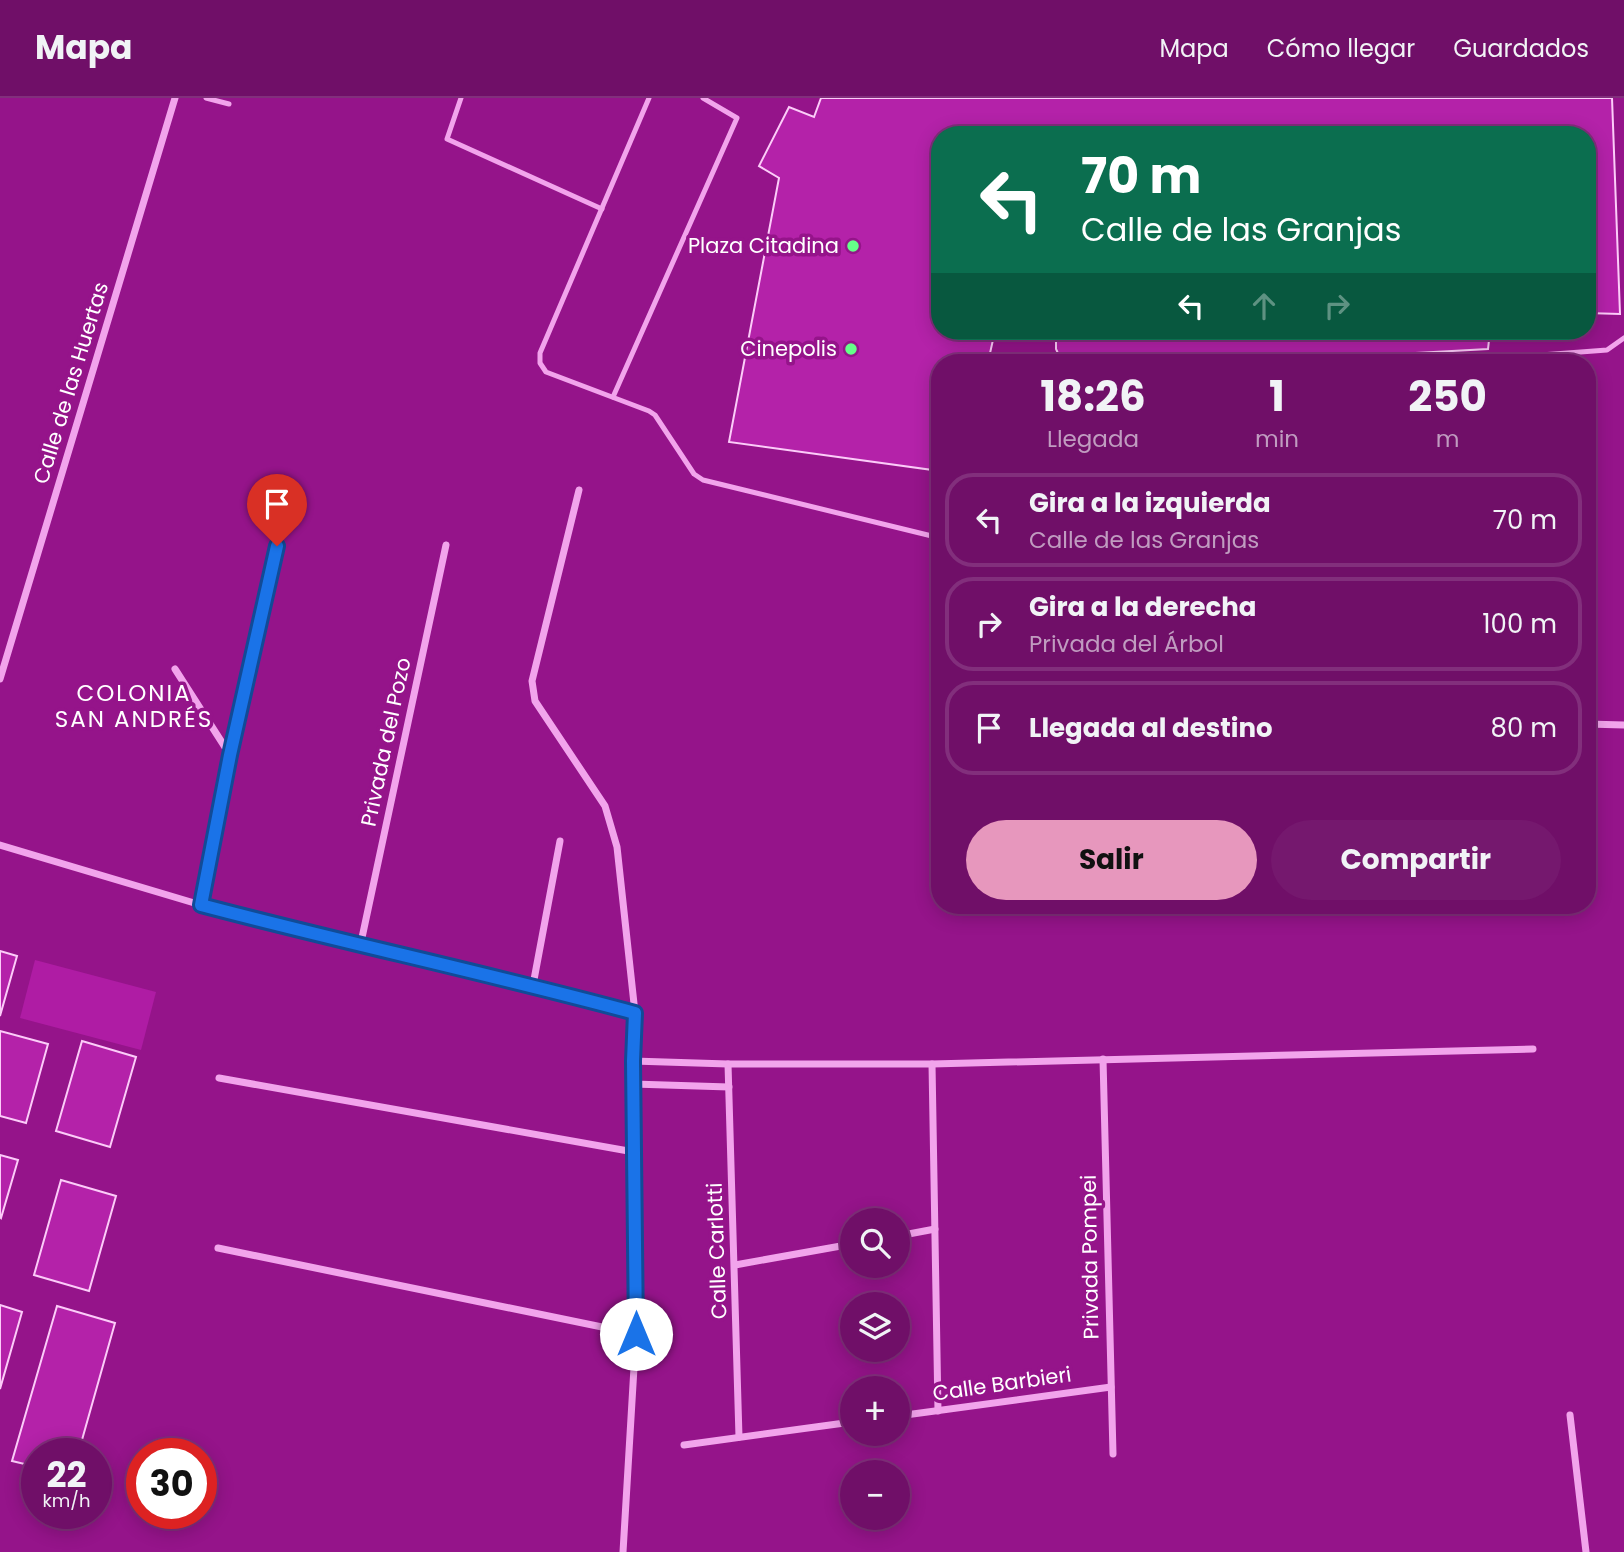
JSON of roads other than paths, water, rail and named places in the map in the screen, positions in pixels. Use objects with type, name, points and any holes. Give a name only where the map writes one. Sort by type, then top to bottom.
[{"type":"street","name":"Calle de las Huertas","points":[[0,679],[175,98]]},
{"type":"street","points":[[579,490],[532,681],[535,701],[605,806],[617,847],[635,1013],[633,1084],[636,1334],[623,1552]]},
{"type":"street","points":[[201,905],[230,755],[289,494]]},
{"type":"street","name":"Privada del Pozo","points":[[360,947],[446,545]]},
{"type":"street","points":[[175,669],[230,755]]},
{"type":"street","points":[[1596,724],[1624,725]]},
{"type":"street","points":[[533,985],[560,841]]},
{"type":"street","points":[[0,845],[201,905],[360,947],[533,985],[635,1013]]},
{"type":"street","points":[[633,1061],[932,1064],[1533,1049]]},
{"type":"street","name":"Privada Pompei","points":[[1103,1059],[1113,1454]]},
{"type":"street","name":"Calle Carlotti","points":[[729,1064],[739,1437]]},
{"type":"street","points":[[932,1064],[938,1411]]},
{"type":"street","points":[[219,1078],[634,1152]]},
{"type":"street","points":[[633,1084],[729,1087]]},
{"type":"street","points":[[910,1234],[935,1229]]},
{"type":"street","points":[[735,1265],[840,1246]]},
{"type":"street","points":[[218,1248],[636,1334]]},
{"type":"street","name":"Calle Barbieri","points":[[910,1414],[1111,1387]]},
{"type":"street","points":[[1570,1415],[1586,1552]]},
{"type":"street","points":[[684,1445],[840,1424]]},
{"type":"lane","points":[[206,98],[229,104]]},
{"type":"lane","points":[[461,98],[447,139],[601,209]]},
{"type":"lane","points":[[649,98],[540,353],[540,363],[546,372],[655,415],[694,474],[703,480],[931,536]]},
{"type":"lane","points":[[613,397],[737,118],[703,98]]},
{"type":"lane","points":[[1554,354],[1607,350],[1624,338]]},
{"type":"place","name":"Plaza Citadina","points":[[853,246]]},
{"type":"place","name":"Cinepolis","points":[[851,349]]},
{"type":"district","name":"COLONIA SAN ANDRÉS","points":[[134,706]]}]
